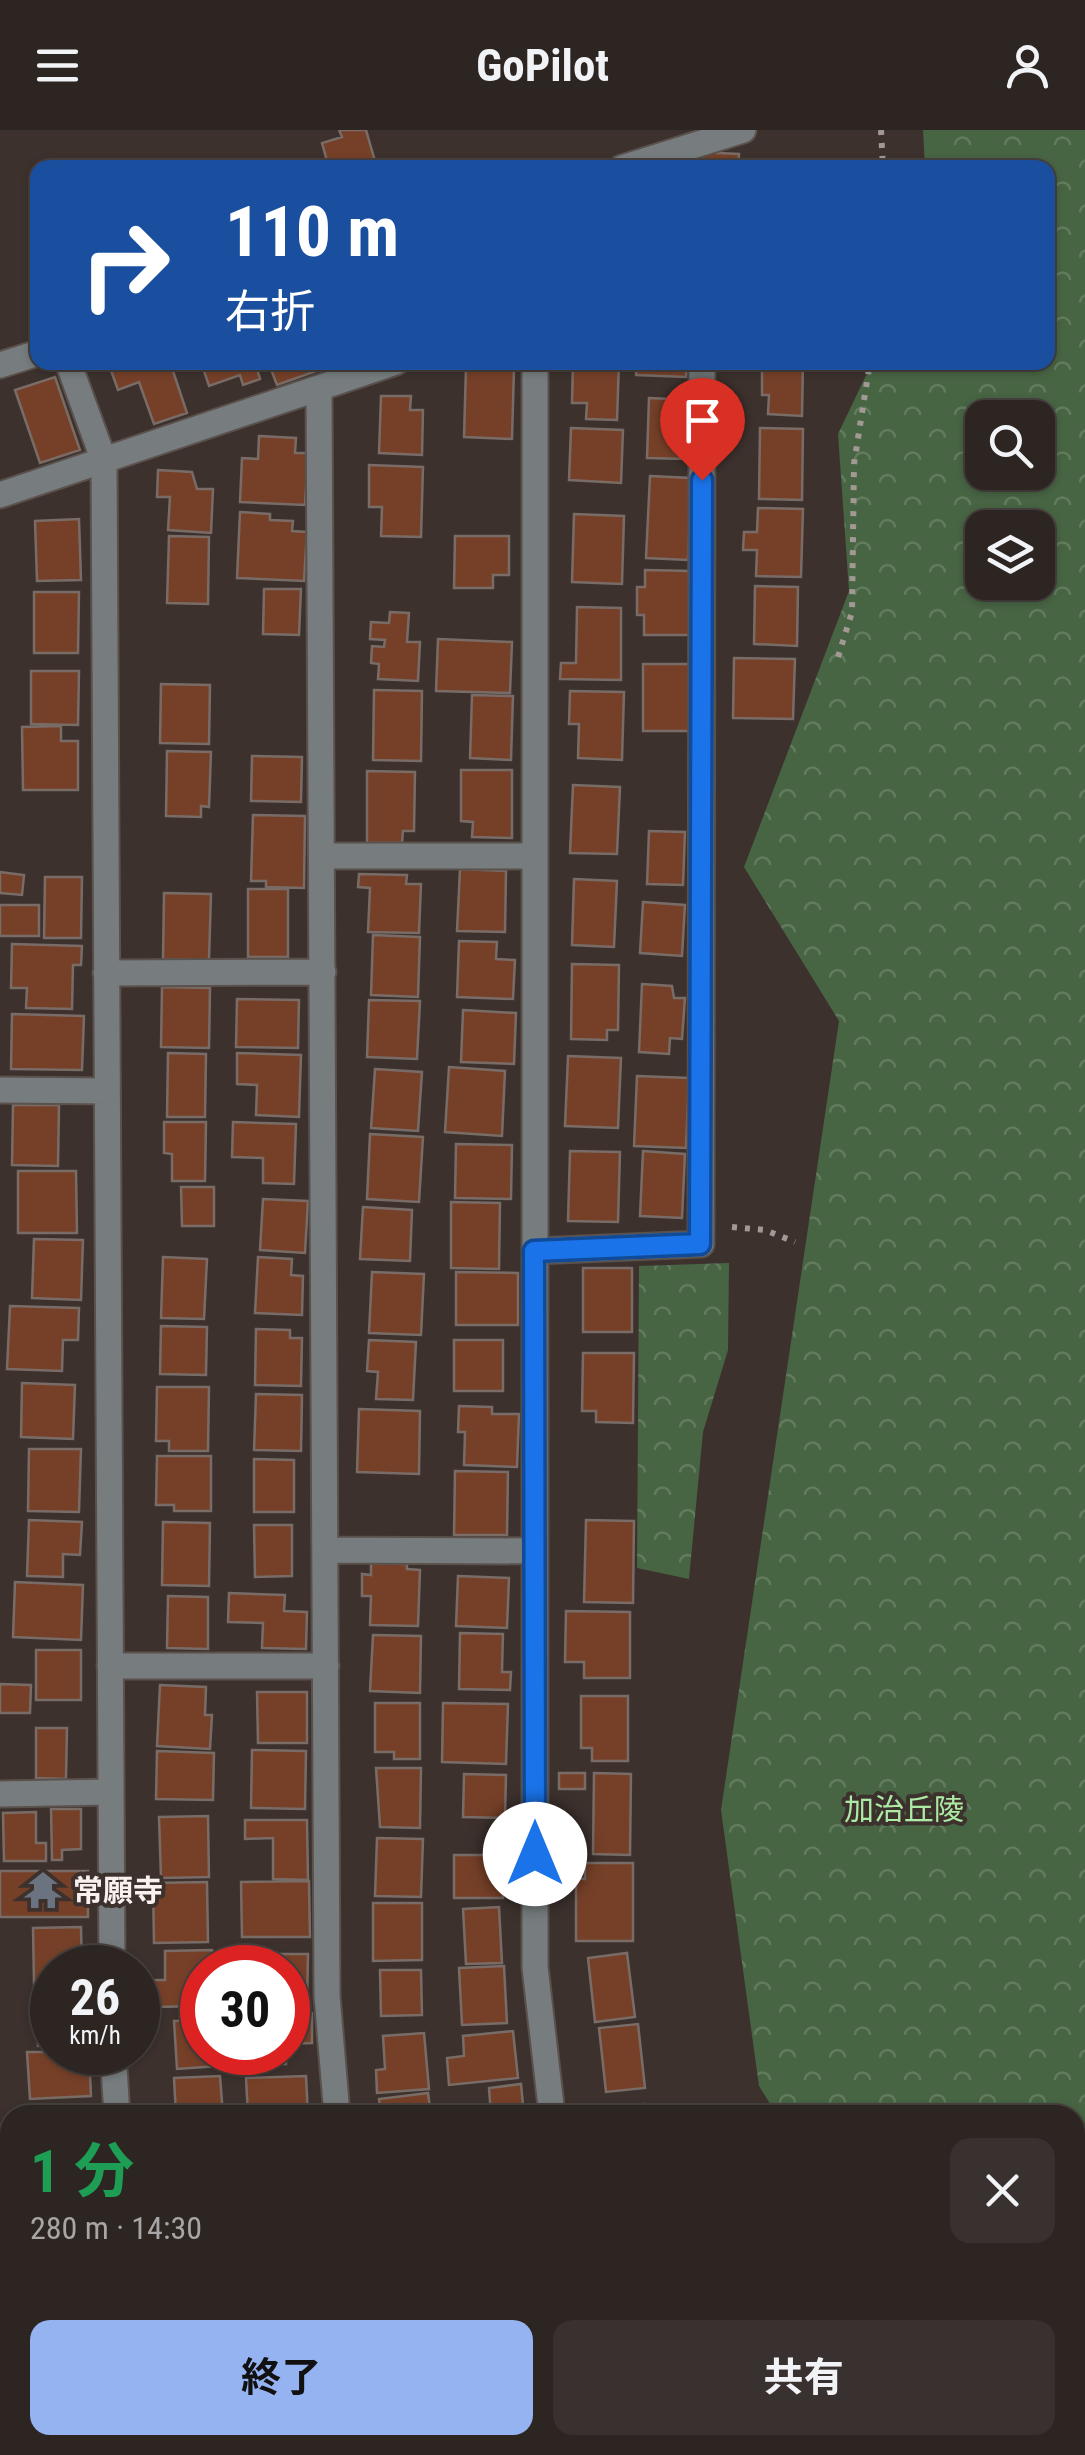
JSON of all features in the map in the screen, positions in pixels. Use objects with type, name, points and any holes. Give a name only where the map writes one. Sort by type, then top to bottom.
[{"type":"street","points":[[647,160],[743,130]]},
{"type":"street","points":[[0,365],[30,356]]},
{"type":"street","points":[[71,370],[104,460],[112,1945]]},
{"type":"street","points":[[0,495],[373,370]]},
{"type":"street","points":[[535,370],[535,1967],[551,2105]]},
{"type":"street","points":[[534,1251],[700,1244],[702,370]]},
{"type":"street","points":[[319,389],[327,1996],[335,2105]]},
{"type":"street","points":[[322,856],[535,856]]},
{"type":"street","points":[[106,973],[323,972]]},
{"type":"street","points":[[0,1090],[107,1091]]},
{"type":"street","points":[[326,1550],[535,1551]]},
{"type":"street","points":[[110,1666],[326,1666]]},
{"type":"street","points":[[0,1794],[110,1792]]},
{"type":"street","points":[[114,2075],[116,2105]]},
{"type":"path","points":[[881,130],[883,160]]},
{"type":"path","points":[[838,657],[852,612],[854,464],[869,370]]},
{"type":"path","points":[[701,1225],[765,1230],[794,1242]]},
{"type":"green space","name":"加治丘陵","points":[[923,130],[1085,130],[1085,2105],[771,2105],[759,2086],[721,1810],[839,1021],[744,867],[849,591],[838,434],[869,370],[1055,370],[1055,160],[925,160]]},
{"type":"green space","points":[[729,1263],[728,1350],[703,1432],[689,1579],[637,1568],[639,1266]]},
{"type":"building","points":[[339,130],[366,130],[375,160],[327,160],[322,143],[342,137]]},
{"type":"building","points":[[698,152],[739,154],[739,160],[698,160]]},
{"type":"building","points":[[111,370],[173,370],[187,413],[154,424],[139,382],[118,390]]},
{"type":"building","points":[[204,370],[257,370],[260,379],[243,385],[240,375],[209,386]]},
{"type":"building","points":[[271,370],[319,370],[277,385]]},
{"type":"building","points":[[466,370],[514,370],[512,439],[464,437]]},
{"type":"building","points":[[573,370],[619,370],[617,420],[586,419],[587,403],[572,403]]},
{"type":"building","points":[[636,370],[686,370],[686,377],[636,375]]},
{"type":"building","points":[[762,370],[803,370],[802,416],[768,414],[769,395],[762,395]]},
{"type":"building","points":[[55,377],[80,450],[40,463],[15,390]]},
{"type":"building","points":[[381,396],[411,396],[410,410],[423,410],[422,455],[379,453]]},
{"type":"building","points":[[649,398],[691,400],[688,459],[647,458]]},
{"type":"building","points":[[571,428],[623,430],[621,483],[569,480]]},
{"type":"building","points":[[760,428],[803,429],[802,500],[759,499]]},
{"type":"building","points":[[259,436],[296,438],[295,453],[308,453],[305,505],[240,502],[242,458],[258,459]]},
{"type":"building","points":[[369,465],[423,467],[421,537],[381,536],[382,507],[369,507]]},
{"type":"building","points":[[158,470],[192,472],[197,489],[213,489],[211,533],[168,530],[170,497],[157,497]]},
{"type":"building","points":[[650,476],[691,478],[688,560],[646,558]]},
{"type":"building","points":[[758,508],[803,509],[801,577],[756,576],[757,550],[743,550],[744,532],[757,532]]},
{"type":"building","points":[[240,512],[270,514],[270,520],[293,521],[292,531],[307,532],[304,581],[237,578]]},
{"type":"building","points":[[574,514],[624,516],[622,584],[572,582]]},
{"type":"building","points":[[79,519],[81,580],[37,581],[35,521]]},
{"type":"building","points":[[169,536],[209,537],[208,604],[167,603]]},
{"type":"building","points":[[455,536],[509,536],[509,575],[493,575],[493,588],[454,588]]},
{"type":"building","points":[[645,570],[692,571],[690,635],[644,635],[644,615],[637,615],[637,587],[645,587]]},
{"type":"building","points":[[755,586],[798,587],[797,646],[754,644]]},
{"type":"building","points":[[264,589],[301,589],[299,635],[263,634]]},
{"type":"building","points":[[34,592],[79,592],[78,653],[34,653]]},
{"type":"building","points":[[577,607],[621,608],[621,680],[560,679],[561,663],[576,663]]},
{"type":"building","points":[[390,612],[409,613],[407,642],[420,642],[418,681],[378,679],[379,664],[371,663],[372,646],[384,647],[385,640],[370,639],[371,622],[389,623]]},
{"type":"building","points":[[438,639],[512,642],[510,693],[436,691]]},
{"type":"building","points":[[734,658],[795,659],[793,719],[733,718]]},
{"type":"building","points":[[643,664],[692,664],[692,731],[643,731]]},
{"type":"building","points":[[31,671],[79,671],[78,725],[31,724]]},
{"type":"building","points":[[161,684],[210,685],[209,744],[160,743]]},
{"type":"building","points":[[374,690],[422,691],[421,761],[373,760]]},
{"type":"building","points":[[570,691],[624,692],[622,760],[578,758],[579,724],[569,724]]},
{"type":"building","points":[[472,695],[513,696],[511,760],[470,758]]},
{"type":"building","points":[[61,726],[61,741],[78,741],[78,790],[23,790],[22,727]]},
{"type":"building","points":[[167,751],[211,752],[209,807],[201,806],[201,817],[166,816]]},
{"type":"building","points":[[252,756],[302,757],[301,802],[251,801]]},
{"type":"building","points":[[461,770],[512,770],[512,838],[472,837],[473,822],[461,821]]},
{"type":"building","points":[[367,771],[415,772],[414,831],[403,831],[402,843],[367,843]]},
{"type":"building","points":[[573,785],[620,787],[617,854],[570,853]]},
{"type":"building","points":[[253,815],[305,816],[304,888],[266,887],[266,881],[251,881]]},
{"type":"building","points":[[649,831],[685,832],[683,885],[647,884]]},
{"type":"building","points":[[460,869],[506,871],[505,932],[457,931]]},
{"type":"building","points":[[0,872],[24,875],[22,895],[0,893]]},
{"type":"building","points":[[359,874],[407,875],[406,884],[421,884],[419,933],[368,932],[370,888],[358,887]]},
{"type":"building","points":[[45,877],[82,877],[81,938],[44,938]]},
{"type":"building","points":[[574,879],[617,881],[614,947],[572,945]]},
{"type":"building","points":[[248,889],[288,889],[288,957],[248,957]]},
{"type":"building","points":[[164,893],[211,894],[209,960],[163,959]]},
{"type":"building","points":[[643,902],[685,905],[682,956],[640,953]]},
{"type":"building","points":[[0,905],[39,905],[39,936],[0,936]]},
{"type":"building","points":[[373,935],[420,937],[418,997],[371,995]]},
{"type":"building","points":[[459,941],[497,942],[496,959],[515,960],[513,999],[457,997]]},
{"type":"building","points":[[12,944],[82,946],[81,965],[73,965],[72,1009],[26,1008],[27,988],[11,988]]},
{"type":"building","points":[[572,964],[619,965],[618,1030],[607,1030],[607,1040],[571,1039]]},
{"type":"building","points":[[642,984],[672,986],[674,998],[685,998],[682,1039],[670,1038],[669,1054],[639,1052]]},
{"type":"building","points":[[162,987],[210,988],[209,1048],[161,1047]]},
{"type":"building","points":[[237,999],[299,1000],[298,1048],[236,1047]]},
{"type":"building","points":[[369,1000],[420,1001],[417,1059],[367,1057]]},
{"type":"building","points":[[463,1010],[516,1013],[514,1064],[461,1062]]},
{"type":"building","points":[[12,1014],[84,1016],[82,1070],[11,1069]]},
{"type":"building","points":[[168,1053],[206,1054],[205,1117],[167,1117]]},
{"type":"building","points":[[237,1053],[301,1055],[299,1117],[256,1115],[257,1085],[237,1084]]},
{"type":"building","points":[[568,1056],[621,1058],[618,1128],[565,1126]]},
{"type":"building","points":[[449,1067],[505,1071],[502,1136],[445,1132]]},
{"type":"building","points":[[375,1069],[422,1072],[418,1131],[371,1128]]},
{"type":"building","points":[[637,1076],[689,1078],[686,1148],[634,1146]]},
{"type":"building","points":[[13,1105],[59,1105],[58,1166],[12,1165]]},
{"type":"building","points":[[164,1122],[206,1122],[205,1181],[172,1181],[172,1154],[164,1153]]},
{"type":"building","points":[[233,1122],[296,1124],[294,1184],[263,1183],[263,1158],[232,1157]]},
{"type":"building","points":[[370,1134],[423,1137],[419,1202],[367,1199]]},
{"type":"building","points":[[456,1144],[512,1145],[511,1199],[455,1198]]},
{"type":"building","points":[[570,1151],[620,1152],[618,1222],[568,1221]]},
{"type":"building","points":[[643,1151],[685,1154],[682,1218],[640,1216]]},
{"type":"building","points":[[18,1171],[76,1171],[77,1233],[18,1233]]},
{"type":"building","points":[[181,1187],[214,1187],[214,1226],[182,1226]]},
{"type":"building","points":[[263,1199],[308,1201],[305,1253],[260,1250]]},
{"type":"building","points":[[451,1202],[500,1203],[499,1269],[451,1268]]},
{"type":"building","points":[[363,1207],[412,1210],[410,1261],[360,1259]]},
{"type":"building","points":[[34,1239],[83,1240],[81,1300],[32,1298]]},
{"type":"building","points":[[163,1257],[207,1259],[204,1319],[161,1318]]},
{"type":"building","points":[[258,1257],[292,1259],[291,1275],[303,1276],[302,1315],[255,1313]]},
{"type":"building","points":[[583,1268],[632,1268],[632,1332],[583,1332]]},
{"type":"building","points":[[372,1272],[424,1274],[421,1335],[369,1333]]},
{"type":"building","points":[[456,1272],[518,1273],[518,1325],[456,1325]]},
{"type":"building","points":[[10,1306],[79,1308],[78,1340],[63,1340],[62,1371],[7,1369]]},
{"type":"building","points":[[161,1326],[207,1327],[206,1375],[160,1374]]},
{"type":"building","points":[[256,1329],[290,1330],[290,1338],[302,1338],[301,1386],[255,1385]]},
{"type":"building","points":[[369,1340],[416,1342],[413,1400],[376,1399],[378,1372],[367,1371]]},
{"type":"building","points":[[454,1340],[503,1340],[503,1391],[454,1391]]},
{"type":"building","points":[[583,1353],[634,1353],[633,1423],[596,1422],[596,1411],[582,1411]]},
{"type":"building","points":[[22,1383],[75,1385],[73,1439],[21,1437]]},
{"type":"building","points":[[157,1387],[209,1387],[208,1451],[169,1451],[169,1441],[156,1441]]},
{"type":"building","points":[[256,1394],[302,1395],[301,1451],[254,1450]]},
{"type":"building","points":[[459,1406],[492,1407],[492,1414],[519,1414],[517,1467],[464,1465],[465,1432],[458,1432]]},
{"type":"building","points":[[359,1409],[420,1411],[419,1474],[357,1472]]},
{"type":"building","points":[[29,1449],[81,1449],[79,1512],[28,1511]]},
{"type":"building","points":[[157,1456],[211,1456],[211,1511],[174,1511],[174,1505],[156,1505]]},
{"type":"building","points":[[254,1459],[294,1460],[294,1512],[254,1512]]},
{"type":"building","points":[[455,1471],[508,1472],[507,1535],[454,1535]]},
{"type":"building","points":[[29,1520],[82,1522],[80,1555],[63,1554],[63,1577],[27,1576]]},
{"type":"building","points":[[586,1520],[634,1521],[633,1603],[584,1602]]},
{"type":"building","points":[[163,1522],[210,1523],[209,1586],[162,1585]]},
{"type":"building","points":[[254,1525],[292,1525],[292,1576],[255,1577]]},
{"type":"building","points":[[371,1563],[407,1564],[407,1569],[420,1570],[418,1626],[370,1625],[371,1596],[362,1596],[362,1574],[371,1575]]},
{"type":"building","points":[[458,1576],[509,1578],[507,1628],[456,1626]]},
{"type":"building","points":[[15,1582],[83,1585],[81,1640],[13,1637]]},
{"type":"building","points":[[229,1593],[285,1595],[284,1611],[307,1612],[306,1649],[262,1648],[263,1623],[228,1622]]},
{"type":"building","points":[[168,1596],[208,1597],[208,1649],[167,1648]]},
{"type":"building","points":[[566,1611],[630,1612],[630,1678],[584,1678],[584,1662],[565,1662]]},
{"type":"building","points":[[460,1633],[503,1634],[502,1672],[511,1672],[510,1690],[459,1689]]},
{"type":"building","points":[[373,1635],[421,1636],[420,1693],[370,1691]]},
{"type":"building","points":[[36,1650],[81,1650],[81,1700],[36,1700]]},
{"type":"building","points":[[0,1684],[31,1685],[30,1713],[0,1713]]},
{"type":"building","points":[[160,1685],[206,1687],[205,1715],[212,1715],[210,1749],[157,1746]]},
{"type":"building","points":[[257,1692],[307,1692],[307,1743],[258,1743]]},
{"type":"building","points":[[581,1696],[628,1696],[628,1761],[592,1761],[592,1748],[581,1748]]},
{"type":"building","points":[[375,1703],[420,1703],[420,1759],[394,1759],[394,1752],[375,1752]]},
{"type":"building","points":[[443,1703],[508,1704],[506,1764],[442,1762]]},
{"type":"building","points":[[36,1728],[67,1728],[66,1779],[36,1778]]},
{"type":"building","points":[[252,1750],[306,1751],[305,1809],[251,1808]]},
{"type":"building","points":[[157,1751],[214,1753],[213,1800],[156,1799]]},
{"type":"building","points":[[376,1768],[421,1768],[420,1828],[380,1827]]},
{"type":"building","points":[[559,1773],[585,1773],[585,1789],[559,1789]]},
{"type":"building","points":[[594,1773],[631,1774],[630,1855],[593,1854]]},
{"type":"building","points":[[464,1774],[506,1775],[505,1818],[463,1817]]},
{"type":"building","points":[[51,1809],[81,1809],[81,1849],[62,1850],[62,1860],[52,1860]]},
{"type":"building","points":[[36,1812],[36,1843],[46,1843],[46,1861],[4,1861],[3,1813]]},
{"type":"building","points":[[208,1816],[209,1877],[161,1878],[159,1817]]},
{"type":"building","points":[[245,1820],[307,1820],[308,1880],[273,1879],[273,1838],[245,1839]]},
{"type":"building","points":[[377,1838],[423,1839],[421,1897],[375,1896]]},
{"type":"building","points":[[454,1855],[502,1855],[503,1898],[454,1898]]},
{"type":"building","points":[[585,1863],[633,1863],[633,1941],[576,1941],[576,1878],[585,1879]]},
{"type":"building","points":[[0,1871],[88,1871],[88,1917],[0,1917]]},
{"type":"building","points":[[309,1881],[310,1937],[242,1937],[241,1882]]},
{"type":"building","points":[[207,1882],[208,1942],[154,1943],[153,1883]]},
{"type":"building","points":[[373,1903],[422,1903],[422,1960],[373,1961]]},
{"type":"building","points":[[499,1907],[502,1963],[466,1964],[463,1909]]},
{"type":"building","points":[[81,1927],[81,1945],[33,1945],[33,1928]]},
{"type":"building","points":[[165,1951],[180,1951],[180,2006],[160,2007]]},
{"type":"building","points":[[627,1953],[635,2017],[595,2022],[588,1958]]},
{"type":"building","points":[[504,1966],[507,2023],[462,2025],[459,1968]]},
{"type":"building","points":[[380,1970],[421,1970],[422,2015],[381,2016]]},
{"type":"building","points":[[174,2021],[180,2021],[180,2069],[177,2069]]},
{"type":"building","points":[[638,2024],[645,2088],[606,2092],[599,2028]]},
{"type":"building","points":[[513,2031],[518,2078],[449,2085],[447,2058],[464,2056],[463,2036]]},
{"type":"building","points":[[424,2033],[429,2089],[377,2093],[376,2070],[385,2069],[383,2036]]},
{"type":"building","points":[[27,2052],[30,2075],[90,2075],[91,2096],[30,2099]]},
{"type":"building","points":[[220,2076],[222,2105],[175,2105],[174,2078]]},
{"type":"building","points":[[306,2076],[307,2105],[247,2105],[246,2078]]},
{"type":"building","points":[[521,2084],[523,2105],[490,2105],[489,2088]]},
{"type":"building","points":[[428,2093],[430,2105],[380,2105],[379,2099]]},
{"type":"place","name":"常願寺","points":[[43,1890]]},
{"type":"route","points":[[535,1854],[534,1251],[700,1244],[702,480]]}]
